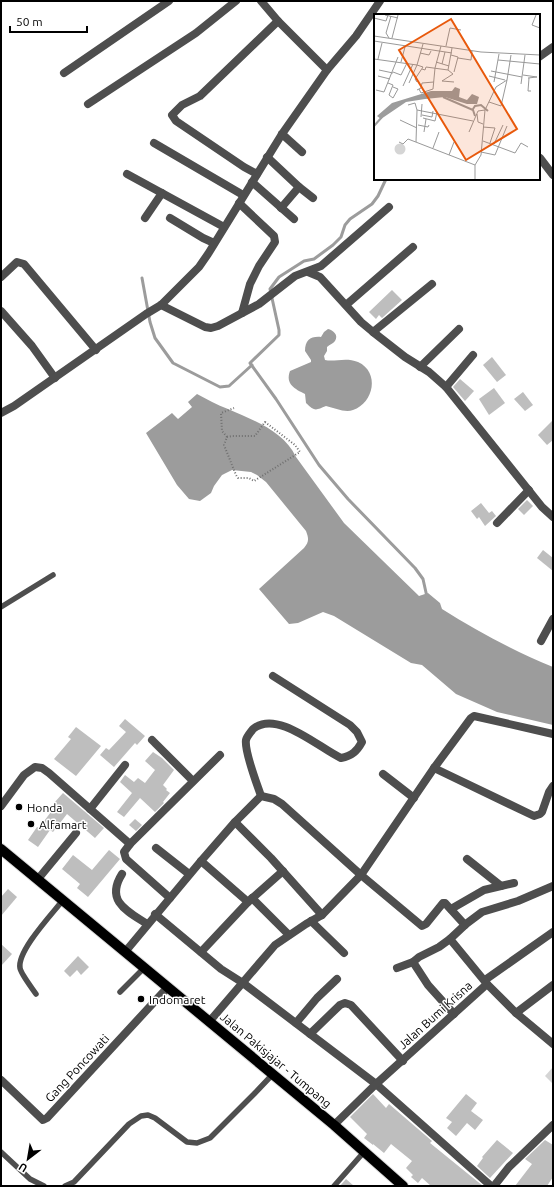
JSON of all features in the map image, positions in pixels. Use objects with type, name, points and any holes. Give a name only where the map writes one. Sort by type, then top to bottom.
[{"type":"main road","name":"Jalan Pakisjajar - Tumpang","points":[[1,849],[334,1125],[403,1186]]},
{"type":"street","points":[[64,73],[169,1]]},
{"type":"street","points":[[88,104],[196,33],[236,1]]},
{"type":"street","points":[[261,1],[278,21],[326,70]]},
{"type":"street","points":[[1,413],[14,406],[161,305],[199,267],[282,134],[326,70],[356,36],[380,1]]},
{"type":"street","points":[[257,174],[244,167],[176,121],[172,115],[182,105],[200,96],[278,21]]},
{"type":"street","points":[[540,56],[553,47]]},
{"type":"street","points":[[282,134],[302,152]]},
{"type":"street","points":[[154,143],[243,195]]},
{"type":"street","points":[[267,157],[299,188],[313,198]]},
{"type":"street","points":[[540,158],[553,174]]},
{"type":"street","points":[[127,174],[224,227]]},
{"type":"street","points":[[252,182],[294,219]]},
{"type":"street","points":[[281,208],[299,188]]},
{"type":"street","points":[[144,218],[162,193]]},
{"type":"street","points":[[239,203],[274,236],[275,242],[259,266],[250,284],[242,313]]},
{"type":"street","points":[[161,305],[205,327],[211,328],[218,326],[272,294],[300,273],[308,272],[321,266],[389,207]]},
{"type":"street","points":[[170,218],[214,243]]},
{"type":"street","points":[[346,305],[413,247]]},
{"type":"street","points":[[1,277],[17,262],[24,264],[96,350]]},
{"type":"street","points":[[308,272],[320,277],[361,322],[420,367],[429,372],[446,387],[530,490],[552,513]]},
{"type":"street","points":[[373,332],[432,284]]},
{"type":"street","points":[[1,311],[32,346],[55,378]]},
{"type":"street","points":[[420,367],[459,329]]},
{"type":"street","points":[[446,387],[473,355]]},
{"type":"street","points":[[497,523],[530,490]]},
{"type":"street","points":[[541,641],[553,619]]},
{"type":"street","points":[[261,796],[248,752],[246,739],[251,731],[258,726],[266,724],[278,725],[293,729],[342,758],[350,757],[362,742],[357,732],[350,725],[273,676]]},
{"type":"street","points":[[209,1022],[275,945],[322,915],[361,876],[468,720],[474,716],[553,734]]},
{"type":"street","points":[[152,740],[193,781]]},
{"type":"street","points":[[170,898],[126,859],[124,852],[130,844],[220,755]]},
{"type":"street","points":[[90,809],[125,765]]},
{"type":"street","points":[[1,806],[24,774],[35,767],[42,768],[130,844]]},
{"type":"street","points":[[434,768],[534,816],[542,812],[549,792],[553,786]]},
{"type":"street","points":[[383,774],[414,798]]},
{"type":"street","points":[[124,952],[201,860],[261,796]]},
{"type":"street","points":[[261,796],[274,798],[282,804],[361,876],[422,926],[426,924],[443,903],[445,903],[465,924]]},
{"type":"street","points":[[235,822],[283,871],[322,915]]},
{"type":"street","points":[[38,879],[76,833]]},
{"type":"street","points":[[156,848],[189,874]]},
{"type":"street","points":[[467,859],[500,886]]},
{"type":"street","points":[[201,860],[250,900],[289,935]]},
{"type":"street","points":[[202,952],[250,900],[283,871]]},
{"type":"street","points":[[122,874],[116,887],[118,902],[122,908],[147,924]]},
{"type":"street","points":[[451,909],[484,890],[514,883]]},
{"type":"street","points":[[397,968],[413,962],[419,957],[438,947],[450,939],[465,924],[482,912],[518,902],[553,886]]},
{"type":"street","points":[[155,914],[222,969],[243,983],[376,1084],[492,1186],[509,1167],[553,1125]]},
{"type":"street","points":[[311,921],[344,953]]},
{"type":"street","points":[[450,939],[486,982],[553,932]]},
{"type":"street","points":[[413,962],[428,985],[454,1014]]},
{"type":"street","points":[[296,1023],[317,998],[337,979]]},
{"type":"street","name":"Jalan Bumi Krisna","points":[[334,1125],[376,1084],[454,1014],[486,982],[516,1013],[553,1044]]},
{"type":"street","points":[[516,1013],[553,985]]},
{"type":"street","name":"Gang Poncowati","points":[[1,1080],[43,1120],[168,987]]},
{"type":"street","points":[[310,1034],[345,1003],[351,1005],[403,1061]]},
{"type":"lane","points":[[1,607],[53,576]]},
{"type":"lane","points":[[36,994],[20,969],[20,958],[27,946],[63,900]]},
{"type":"lane","points":[[120,992],[144,968]]},
{"type":"lane","points":[[65,1186],[74,1182],[129,1124],[141,1116],[148,1115],[155,1118],[187,1142],[198,1143],[210,1138],[272,1074]]},
{"type":"lane","points":[[1,1152],[30,1179],[44,1186]]},
{"type":"lane","points":[[334,1186],[364,1152]]},
{"type":"path","points":[[227,437],[222,431],[221,413],[234,408]]},
{"type":"path","points":[[264,422],[294,445],[300,452],[254,481],[249,478],[238,478],[224,445],[227,437],[255,436],[264,422]]},
{"type":"shaded area","points":[[328,329],[332,330],[336,335],[336,339],[327,347],[327,351],[324,356],[325,360],[349,360],[358,362],[365,367],[372,380],[370,394],[366,401],[350,411],[343,411],[326,406],[314,409],[306,403],[305,394],[292,386],[290,383],[290,371],[311,362],[305,351],[307,341],[314,337],[321,337]]},
{"type":"shaded area","points":[[197,394],[267,427],[284,440],[344,523],[419,596],[428,593],[440,603],[442,609],[469,625],[538,661],[553,667],[553,725],[497,712],[456,694],[422,665],[411,663],[334,616],[323,612],[298,623],[289,624],[259,589],[304,548],[308,540],[306,531],[266,482],[251,472],[232,470],[222,475],[211,493],[200,501],[189,499],[177,485],[146,433],[172,413],[178,419],[192,407],[188,402]]},
{"type":"shaded area","points":[[553,1067],[553,1084],[545,1076]]},
{"type":"building","points":[[392,290],[402,300],[382,318],[379,315],[376,319],[369,312]]},
{"type":"building","points":[[492,357],[506,375],[497,382],[483,365]]},
{"type":"building","points":[[460,379],[474,391],[465,401],[453,387]]},
{"type":"building","points":[[494,388],[505,403],[489,415],[479,399]]},
{"type":"building","points":[[523,392],[533,405],[525,411],[514,399]]},
{"type":"building","points":[[553,420],[553,440],[547,445],[538,435]]},
{"type":"building","points":[[527,500],[533,506],[524,515],[518,509]]},
{"type":"building","points":[[481,503],[489,513],[492,511],[496,516],[485,526],[479,517],[477,519],[471,511]]},
{"type":"building","points":[[543,550],[553,558],[553,571],[537,558]]},
{"type":"building","points":[[125,719],[145,736],[137,745],[135,743],[114,767],[100,755],[106,748],[109,750],[126,732],[119,726]]},
{"type":"building","points":[[76,727],[101,746],[76,776],[54,759],[71,739],[68,737]]},
{"type":"building","points":[[153,752],[162,758],[174,770],[163,785],[170,793],[163,802],[164,803],[155,812],[140,798],[124,817],[117,812],[132,793],[120,782],[125,775],[134,782],[138,778],[145,783],[155,770],[145,761]]},
{"type":"building","points":[[63,793],[104,828],[95,838],[67,814],[53,832],[50,830],[38,847],[28,840],[37,827],[39,828],[56,805],[54,803]]},
{"type":"building","points":[[135,819],[142,825],[136,831],[129,825]]},
{"type":"building","points":[[109,850],[120,859],[88,897],[77,888],[80,884],[62,869],[73,855],[92,870]]},
{"type":"building","points":[[8,889],[17,897],[1,916],[1,897]]},
{"type":"building","points":[[1,944],[12,954],[1,966]]},
{"type":"building","points":[[78,956],[89,967],[81,975],[77,970],[70,977],[64,971]]},
{"type":"building","points":[[373,1094],[386,1108],[389,1104],[432,1141],[430,1143],[483,1186],[431,1186],[422,1178],[418,1183],[411,1177],[413,1175],[406,1168],[412,1161],[391,1144],[384,1153],[364,1138],[367,1134],[350,1117]]},
{"type":"building","points":[[466,1094],[477,1103],[471,1111],[483,1120],[475,1130],[467,1123],[456,1136],[447,1128],[452,1122],[446,1118]]},
{"type":"building","points":[[497,1140],[513,1153],[490,1178],[477,1166],[483,1158],[482,1157]]},
{"type":"building","points":[[545,1140],[553,1145],[553,1177],[547,1186],[515,1186],[532,1164],[525,1159]]},
{"type":"building","points":[[346,1179],[354,1186],[340,1186]]},
{"type":"waterway","points":[[386,180],[378,196],[372,204],[350,219],[345,225],[341,237],[333,245],[314,259],[304,261],[279,277],[270,289],[279,335],[250,363],[276,399],[319,465],[348,499],[415,568],[423,579],[427,597]]},
{"type":"waterway","points":[[142,278],[150,322],[155,338],[173,363],[220,387],[229,386],[252,365]]},
{"type":"place","name":"Honda","points":[[19,807]]},
{"type":"place","name":"Alfamart","points":[[31,824]]},
{"type":"place","name":"Indomaret","points":[[141,999]]}]
